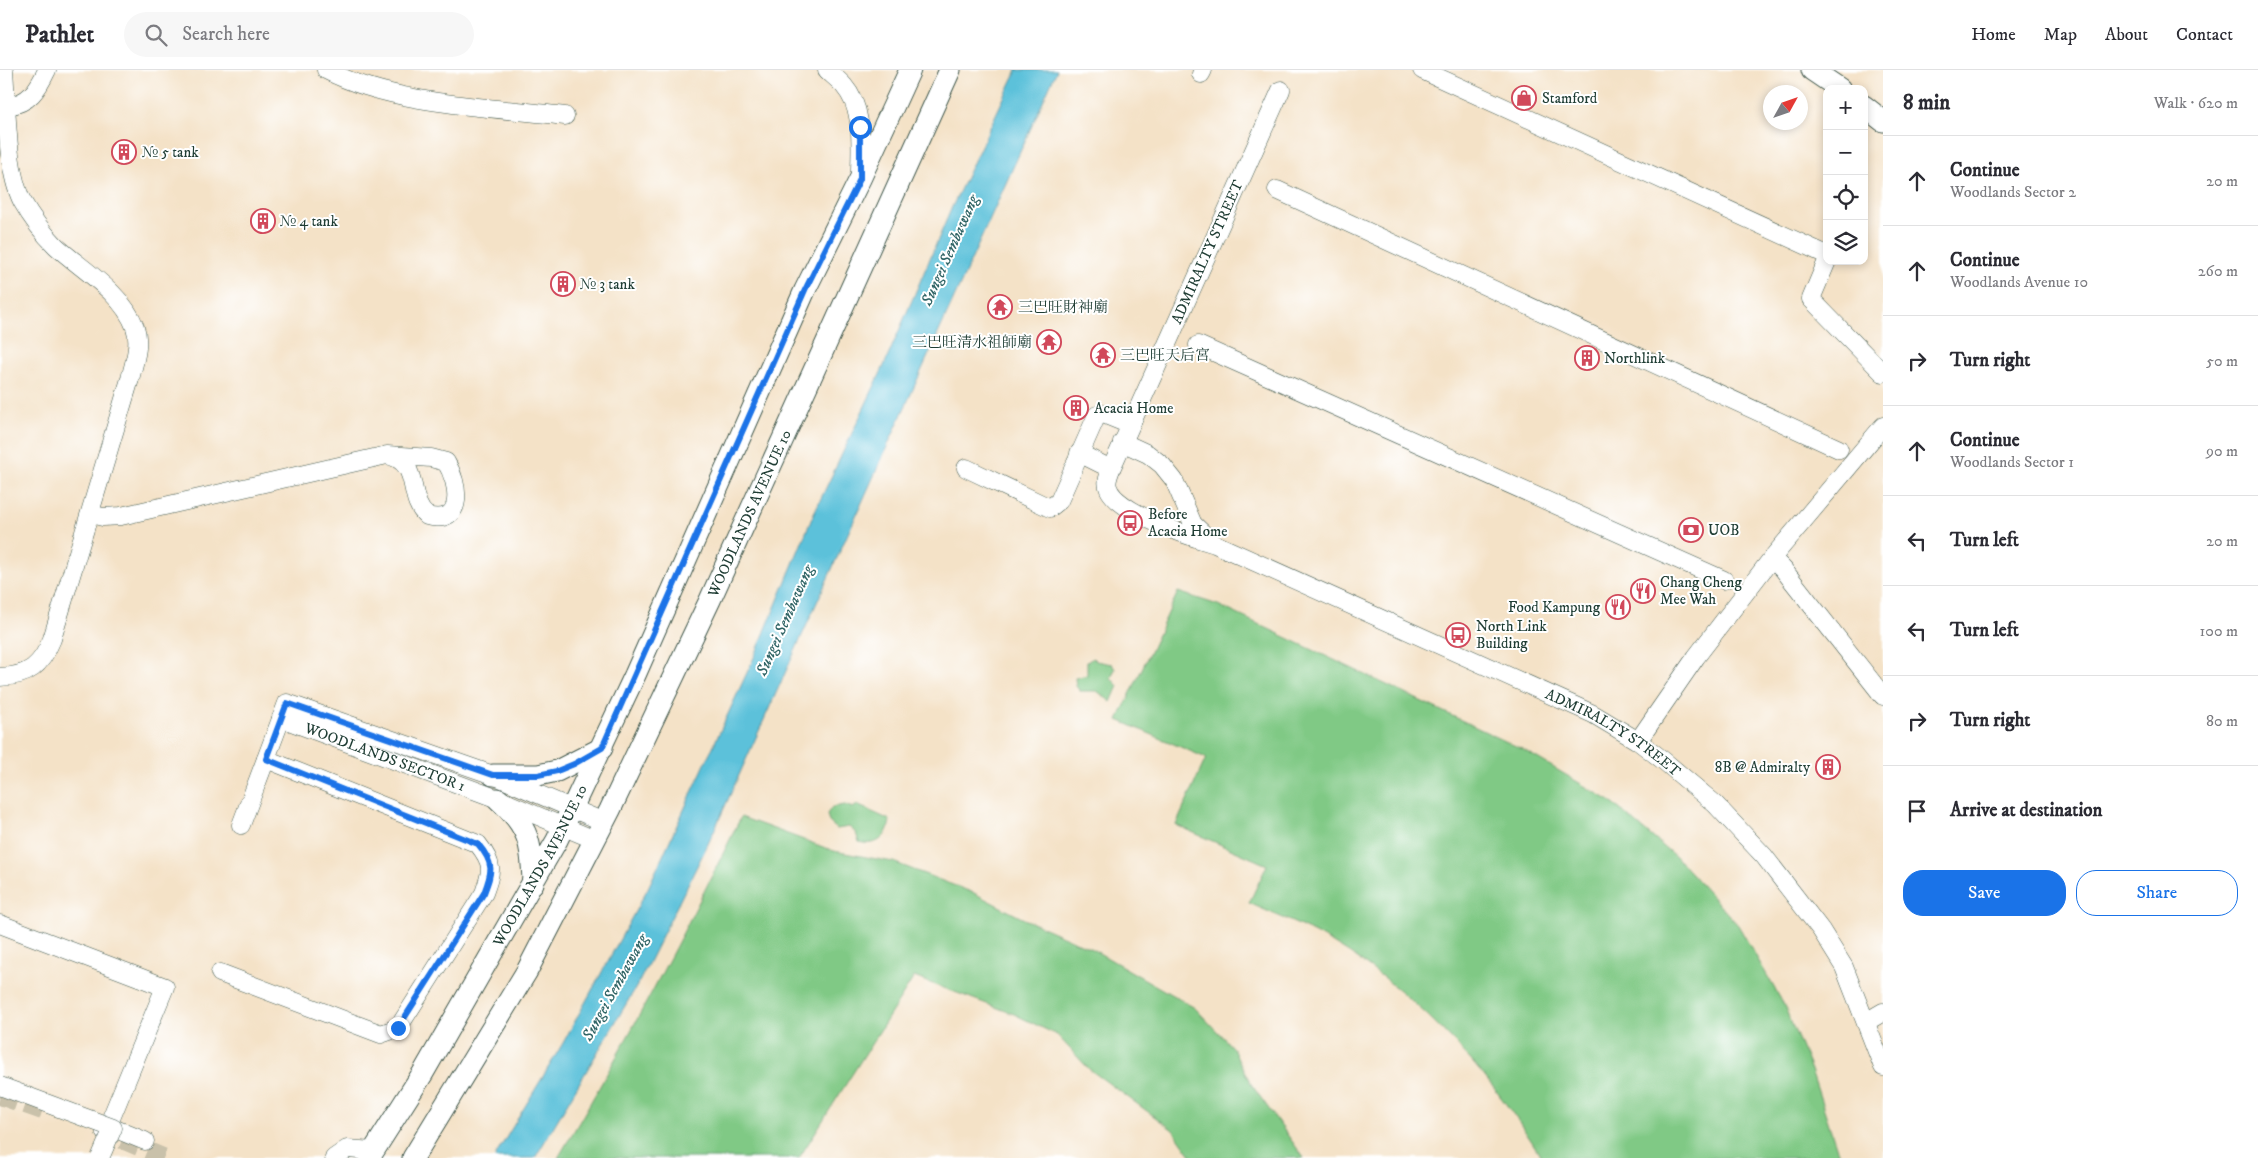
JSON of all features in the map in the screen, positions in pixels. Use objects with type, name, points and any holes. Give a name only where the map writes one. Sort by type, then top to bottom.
[{"type":"main road","name":"WOODLANDS AVENUE 10","points":[[371,1155],[423,1073],[533,884],[568,817],[602,748],[805,290],[860,179],[910,70]]},
{"type":"main road","name":"WOODLANDS AVENUE 10","points":[[413,1158],[527,971],[599,831],[706,609],[950,70]]},
{"type":"main road","points":[[1812,70],[1834,85]]},
{"type":"main road","points":[[1868,109],[1883,121]]},
{"type":"main road","points":[[493,775],[538,775],[557,771],[574,764],[602,748]]},
{"type":"main road","points":[[498,799],[515,814],[528,835],[532,851],[533,884]]},
{"type":"street","points":[[0,677],[16,676],[28,672],[47,652],[134,365],[137,342],[135,328],[119,302],[55,245],[35,222],[21,199],[13,176],[4,70]]},
{"type":"street","points":[[7,106],[24,103],[33,94],[47,70]]},
{"type":"street","points":[[326,70],[365,86],[397,94],[565,116]]},
{"type":"street","points":[[827,70],[845,86],[855,106],[860,127],[860,179]]},
{"type":"street","points":[[1422,70],[1823,252]]},
{"type":"street","name":"ADMIRALTY STREET","points":[[1280,90],[1122,442],[1111,469],[1108,487],[1120,503],[1188,537],[1215,544],[1527,683],[1593,714],[1638,741],[1716,804],[1786,882],[1821,930],[1844,967],[1883,1067]]},
{"type":"street","points":[[1277,190],[1839,448]]},
{"type":"street","points":[[1825,265],[1811,299],[1883,373]]},
{"type":"street","points":[[1198,345],[1724,580]]},
{"type":"street","points":[[966,468],[1050,508],[1059,501],[1097,415],[1103,414],[1130,425]]},
{"type":"street","points":[[1638,741],[1696,657],[1772,558],[1883,426]]},
{"type":"street","name":"ADMIRALTY STREET","points":[[1122,442],[1148,454],[1162,465],[1174,480],[1193,524],[1215,544]]},
{"type":"street","points":[[1079,453],[1111,469]]},
{"type":"street","points":[[90,514],[102,517],[121,516],[387,455]]},
{"type":"street","points":[[1772,558],[1783,569],[1883,696]]},
{"type":"street","name":"WOODLANDS SECTOR 1","points":[[568,817],[498,799],[281,718],[287,703],[493,775],[568,817],[599,831]]},
{"type":"street","points":[[241,826],[281,718]]},
{"type":"street","points":[[220,973],[381,1034],[387,1033],[398,1028],[484,893],[492,872],[487,854],[478,844],[266,759]]},
{"type":"street","points":[[0,924],[165,987],[109,1130],[100,1158]]},
{"type":"street","points":[[1866,1022],[1883,1012]]},
{"type":"street","points":[[0,1086],[109,1130],[146,1141]]},
{"type":"street","points":[[334,1158],[347,1149],[371,1155]]},
{"type":"green space","points":[[1178,592],[1218,605],[1522,749],[1610,801],[1677,858],[1738,925],[1783,1003],[1811,1070],[1840,1158],[1542,1158],[1521,1125],[1471,1060],[1413,1002],[1349,953],[1307,929],[1249,903],[1267,865],[1176,825],[1206,758],[1118,720]]},
{"type":"green space","points":[[1093,658],[1096,661],[1112,664],[1115,669],[1111,678],[1118,686],[1111,702],[1097,691],[1080,691],[1076,686],[1075,678],[1087,675],[1087,662]]},
{"type":"green space","points":[[845,805],[853,808],[857,805],[890,820],[887,832],[876,842],[865,843],[859,842],[856,833],[849,827],[837,829],[829,822],[827,814],[832,807]]},
{"type":"green space","points":[[741,817],[834,851],[893,862],[974,893],[1022,918],[1092,949],[1195,1008],[1232,1047],[1251,1084],[1304,1158],[1193,1158],[1173,1130],[1089,1069],[1057,1035],[1014,1014],[914,977],[799,1158],[558,1158],[607,1074],[653,989]]},
{"type":"water","name":"Sungei Sembawang","points":[[1017,70],[1057,70],[708,844],[638,984],[535,1158],[494,1158],[563,1043],[648,888],[756,653],[814,513],[883,368],[952,207]]},
{"type":"tunnel","points":[[0,1096],[48,1113]]},
{"type":"tunnel","points":[[122,1140],[165,1158]]},
{"type":"place","name":"Stamford","points":[[1524,98]]},
{"type":"place","name":"№ 5 tank","points":[[124,152]]},
{"type":"place","name":"№ 4 tank","points":[[263,221]]},
{"type":"place","name":"№ 3 tank","points":[[563,284]]},
{"type":"place","name":"三巴旺財神廟","points":[[1000,307]]},
{"type":"place","name":"三巴旺清水祖師廟","points":[[1049,342]]},
{"type":"place","name":"三巴旺天后宮","points":[[1103,355]]},
{"type":"place","name":"Northlink","points":[[1587,358]]},
{"type":"place","name":"Acacia Home","points":[[1076,408]]},
{"type":"place","name":"Before Acacia Home","points":[[1130,523]]},
{"type":"place","name":"UOB","points":[[1691,530]]},
{"type":"place","name":"Chang Cheng Mee Wah","points":[[1643,591]]},
{"type":"place","name":"Food Kampung","points":[[1618,607]]},
{"type":"place","name":"North Link Building","points":[[1458,635]]},
{"type":"place","name":"8B @ Admiralty","points":[[1828,767]]},
{"type":"route","points":[[398,1028],[484,893],[492,872],[487,854],[478,844],[266,759],[287,703],[493,775],[538,775],[557,771],[574,764],[602,748],[805,290],[860,179],[860,127]]}]
